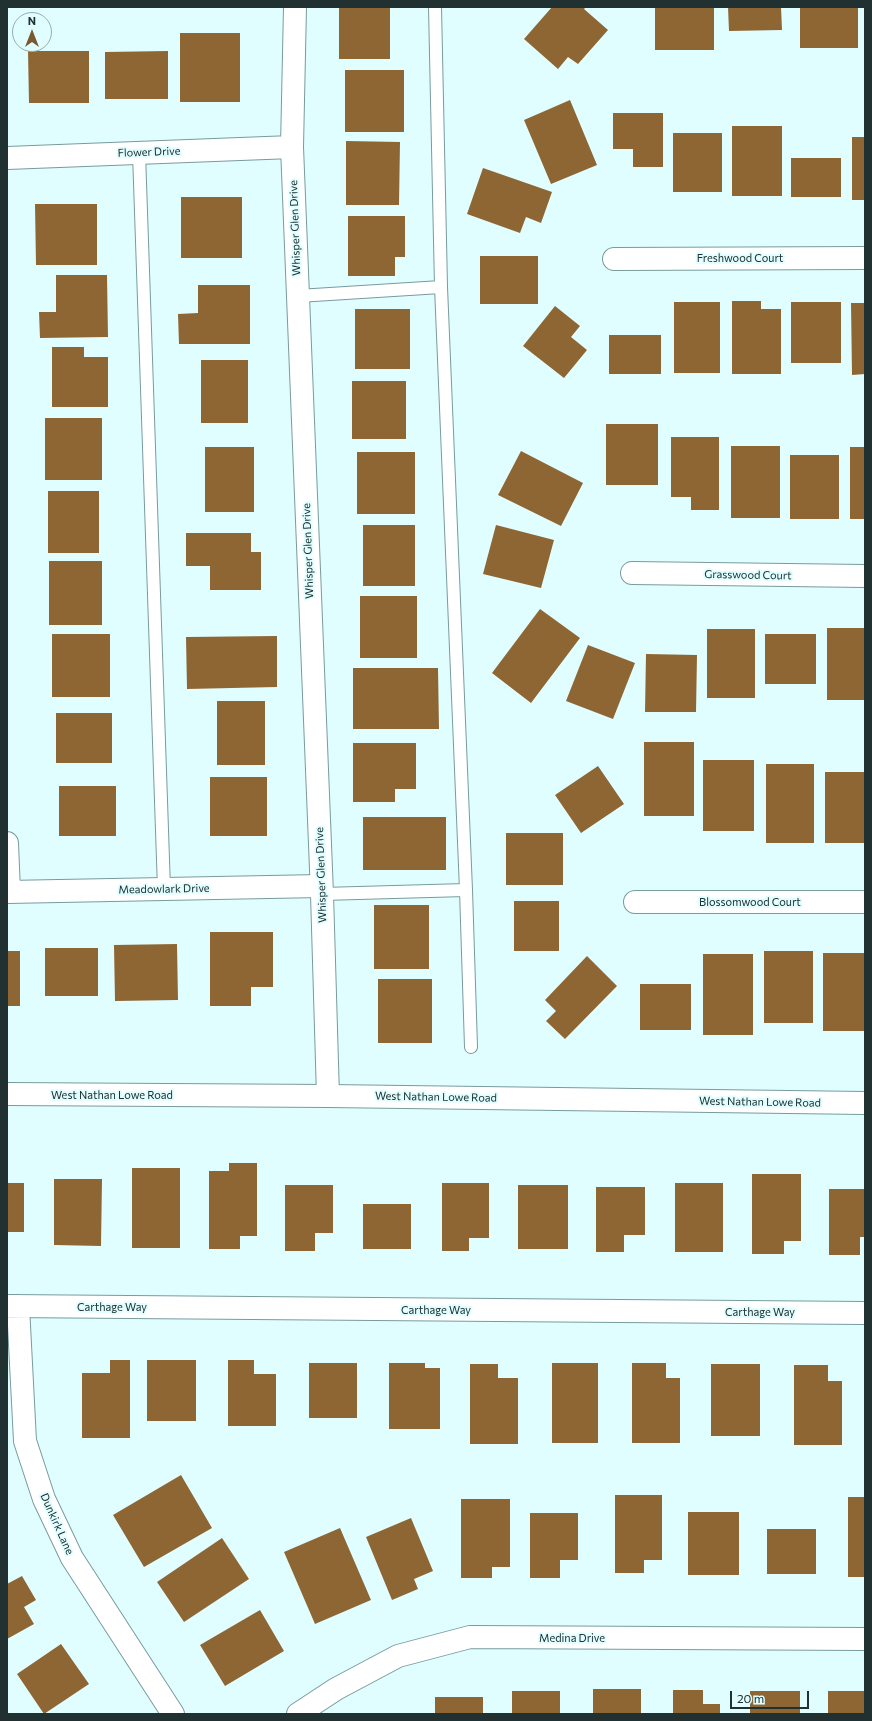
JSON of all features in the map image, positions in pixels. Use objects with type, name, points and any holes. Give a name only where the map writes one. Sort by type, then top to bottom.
[{"type":"street","name":"Whisper Glen Drive","points":[[295,7],[292,147],[328,1096]]},
{"type":"street","name":"Flower Drive","points":[[7,158],[292,147]]},
{"type":"street","name":"Freshwood Court","points":[[614,259],[865,258]]},
{"type":"street","name":"Grasswood Court","points":[[632,573],[865,576]]},
{"type":"street","points":[[7,843],[8,892]]},
{"type":"street","name":"Meadowlark Drive","points":[[8,892],[164,889],[321,890]]},
{"type":"street","name":"Blossomwood Court","points":[[635,902],[865,902]]},
{"type":"street","name":"West Nathan Lowe Road","points":[[7,1094],[328,1096],[865,1103]]},
{"type":"street","name":"Carthage Way","points":[[12,1306],[865,1313]]},
{"type":"street","name":"Dunkirk Lane","points":[[12,1306],[25,1441],[44,1499],[72,1558],[174,1714]]},
{"type":"street","name":"Medina Drive","points":[[298,1714],[336,1689],[398,1656],[470,1637],[865,1639]]},
{"type":"lane","points":[[435,7],[441,287],[471,1046]]},
{"type":"lane","points":[[139,153],[164,889]]},
{"type":"lane","points":[[298,296],[441,287]]},
{"type":"lane","points":[[321,890],[466,890]]},
{"type":"building","points":[[339,7],[390,7],[390,59],[339,59]]},
{"type":"building","points":[[552,7],[586,7],[584,9],[608,30],[578,64],[568,57],[558,69],[524,39]]},
{"type":"building","points":[[655,7],[714,7],[714,50],[655,50]]},
{"type":"building","points":[[728,7],[781,7],[782,30],[729,31]]},
{"type":"building","points":[[800,7],[858,7],[858,48],[800,48]]},
{"type":"building","points":[[180,33],[240,33],[240,102],[180,102]]},
{"type":"building","points":[[89,51],[89,103],[29,103],[28,52]]},
{"type":"building","points":[[168,51],[168,99],[105,99],[105,52]]},
{"type":"building","points":[[345,70],[404,70],[404,132],[345,132]]},
{"type":"building","points":[[570,100],[597,165],[551,184],[524,120]]},
{"type":"building","points":[[613,113],[663,113],[663,167],[633,167],[633,149],[613,149]]},
{"type":"building","points":[[732,126],[782,126],[782,196],[732,196]]},
{"type":"building","points":[[673,133],[722,133],[722,192],[673,192]]},
{"type":"building","points":[[852,137],[865,137],[865,200],[852,200]]},
{"type":"building","points":[[346,141],[400,142],[399,205],[346,205]]},
{"type":"building","points":[[791,158],[841,158],[841,197],[791,197]]},
{"type":"building","points":[[483,168],[552,192],[541,223],[526,217],[520,233],[467,214]]},
{"type":"building","points":[[181,197],[242,197],[242,258],[181,258]]},
{"type":"building","points":[[35,204],[97,204],[97,265],[36,265]]},
{"type":"building","points":[[348,216],[405,216],[405,257],[395,257],[395,276],[348,276]]},
{"type":"building","points":[[480,256],[538,256],[538,304],[480,304]]},
{"type":"building","points":[[56,275],[107,275],[108,337],[40,338],[39,312],[56,312]]},
{"type":"building","points":[[198,285],[250,285],[250,344],[179,344],[178,314],[198,313]]},
{"type":"building","points":[[732,301],[761,301],[761,309],[781,309],[781,374],[732,374]]},
{"type":"building","points":[[674,302],[720,302],[720,373],[674,373]]},
{"type":"building","points":[[791,302],[841,302],[841,363],[791,363]]},
{"type":"building","points":[[851,303],[865,303],[865,374],[852,375]]},
{"type":"building","points":[[555,306],[580,326],[571,337],[587,350],[564,378],[523,346]]},
{"type":"building","points":[[355,309],[410,309],[410,369],[355,369]]},
{"type":"building","points":[[609,335],[661,335],[661,374],[609,374]]},
{"type":"building","points":[[52,347],[84,347],[84,357],[108,357],[108,407],[52,407]]},
{"type":"building","points":[[201,360],[248,360],[248,423],[201,423]]},
{"type":"building","points":[[352,381],[406,381],[406,439],[352,439]]},
{"type":"building","points":[[45,418],[102,418],[102,480],[45,480]]},
{"type":"building","points":[[606,424],[658,424],[658,485],[606,485]]},
{"type":"building","points":[[671,437],[719,437],[719,510],[691,510],[691,497],[671,497]]},
{"type":"building","points":[[731,446],[780,446],[780,518],[731,518]]},
{"type":"building","points":[[205,447],[254,447],[254,512],[205,512]]},
{"type":"building","points":[[850,447],[865,447],[865,519],[850,519]]},
{"type":"building","points":[[521,451],[583,483],[561,526],[498,495]]},
{"type":"building","points":[[357,452],[415,452],[415,514],[357,514]]},
{"type":"building","points":[[790,455],[839,455],[839,519],[790,519]]},
{"type":"building","points":[[48,491],[99,491],[99,553],[48,553]]},
{"type":"building","points":[[363,525],[415,525],[415,586],[363,586]]},
{"type":"building","points":[[496,525],[554,540],[541,588],[483,574]]},
{"type":"building","points":[[186,533],[251,533],[251,552],[261,552],[261,590],[210,590],[210,566],[186,566]]},
{"type":"building","points":[[49,561],[102,561],[102,625],[49,625]]},
{"type":"building","points":[[360,596],[417,596],[417,658],[360,658]]},
{"type":"building","points":[[540,609],[580,638],[531,703],[492,673]]},
{"type":"building","points":[[827,628],[865,628],[865,700],[827,700]]},
{"type":"building","points":[[707,629],[755,629],[755,698],[707,698]]},
{"type":"building","points":[[52,634],[110,634],[110,697],[52,697]]},
{"type":"building","points":[[765,634],[816,634],[816,684],[765,684]]},
{"type":"building","points":[[277,636],[277,687],[187,689],[186,637]]},
{"type":"building","points":[[588,645],[635,663],[613,719],[566,701]]},
{"type":"building","points":[[646,654],[697,655],[696,712],[645,712]]},
{"type":"building","points":[[353,668],[438,668],[439,729],[353,729]]},
{"type":"building","points":[[217,701],[265,701],[265,765],[217,765]]},
{"type":"building","points":[[56,713],[112,713],[112,763],[56,763]]},
{"type":"building","points":[[644,742],[694,742],[694,816],[644,816]]},
{"type":"building","points":[[353,743],[416,743],[416,789],[395,789],[395,802],[353,802]]},
{"type":"building","points":[[703,760],[754,760],[754,831],[703,831]]},
{"type":"building","points":[[766,764],[814,764],[814,843],[766,843]]},
{"type":"building","points":[[598,766],[624,804],[581,833],[555,795]]},
{"type":"building","points":[[825,772],[865,772],[865,843],[825,843]]},
{"type":"building","points":[[210,777],[267,777],[267,836],[210,836]]},
{"type":"building","points":[[59,786],[116,786],[116,836],[59,836]]},
{"type":"building","points":[[363,817],[446,817],[446,870],[363,870]]},
{"type":"building","points":[[506,833],[563,833],[563,885],[506,885]]},
{"type":"building","points":[[514,901],[559,901],[559,951],[514,951]]},
{"type":"building","points":[[374,905],[429,905],[429,969],[374,969]]},
{"type":"building","points":[[210,932],[273,932],[273,987],[251,987],[251,1006],[210,1006]]},
{"type":"building","points":[[177,944],[178,1000],[115,1001],[114,945]]},
{"type":"building","points":[[45,948],[98,948],[98,996],[45,996]]},
{"type":"building","points":[[7,951],[20,951],[20,1006],[7,1006]]},
{"type":"building","points":[[764,951],[813,951],[813,1023],[764,1023]]},
{"type":"building","points":[[823,953],[865,953],[865,1031],[823,1031]]},
{"type":"building","points":[[703,954],[753,954],[753,1035],[703,1035]]},
{"type":"building","points":[[587,956],[617,986],[565,1039],[546,1021],[556,1011],[545,1000]]},
{"type":"building","points":[[378,979],[432,979],[432,1043],[378,1043]]},
{"type":"building","points":[[640,984],[691,984],[691,1030],[640,1030]]},
{"type":"building","points":[[229,1163],[257,1163],[257,1236],[240,1236],[240,1249],[209,1249],[209,1171],[229,1171]]},
{"type":"building","points":[[132,1168],[180,1168],[180,1248],[132,1248]]},
{"type":"building","points":[[752,1174],[801,1174],[801,1241],[784,1241],[784,1254],[752,1254]]},
{"type":"building","points":[[54,1179],[102,1179],[101,1246],[54,1245]]},
{"type":"building","points":[[7,1183],[24,1183],[24,1232],[7,1232]]},
{"type":"building","points":[[442,1183],[489,1183],[489,1238],[469,1238],[469,1251],[442,1251]]},
{"type":"building","points":[[675,1183],[723,1183],[723,1252],[675,1252]]},
{"type":"building","points":[[285,1185],[333,1185],[333,1233],[315,1233],[315,1251],[285,1251]]},
{"type":"building","points":[[518,1185],[568,1185],[568,1249],[518,1249]]},
{"type":"building","points":[[596,1187],[645,1187],[645,1235],[624,1235],[624,1252],[596,1252]]},
{"type":"building","points":[[829,1189],[865,1189],[865,1237],[860,1237],[860,1255],[829,1255]]},
{"type":"building","points":[[363,1204],[411,1204],[411,1249],[363,1249]]},
{"type":"building","points":[[110,1360],[130,1360],[130,1438],[82,1438],[82,1373],[110,1373]]},
{"type":"building","points":[[147,1360],[196,1360],[196,1421],[147,1421]]},
{"type":"building","points":[[228,1360],[254,1360],[254,1374],[276,1374],[276,1426],[228,1426]]},
{"type":"building","points":[[309,1363],[357,1363],[357,1418],[309,1418]]},
{"type":"building","points":[[389,1363],[425,1363],[425,1368],[440,1368],[440,1429],[389,1429]]},
{"type":"building","points":[[552,1363],[598,1363],[598,1443],[552,1443]]},
{"type":"building","points":[[632,1363],[666,1363],[666,1378],[680,1378],[680,1443],[632,1443]]},
{"type":"building","points":[[470,1364],[498,1364],[498,1378],[518,1378],[518,1444],[470,1444]]},
{"type":"building","points":[[711,1364],[760,1364],[760,1436],[711,1436]]},
{"type":"building","points":[[794,1365],[828,1365],[828,1381],[842,1381],[842,1445],[794,1445]]},
{"type":"building","points":[[181,1475],[212,1528],[144,1567],[113,1515]]},
{"type":"building","points":[[615,1495],[662,1495],[662,1560],[644,1560],[644,1573],[615,1573]]},
{"type":"building","points":[[848,1497],[865,1497],[865,1577],[848,1577]]},
{"type":"building","points":[[461,1499],[510,1499],[510,1567],[492,1567],[492,1578],[461,1578]]},
{"type":"building","points":[[688,1512],[739,1512],[739,1575],[688,1575]]},
{"type":"building","points":[[530,1513],[578,1513],[578,1560],[560,1560],[560,1578],[530,1578]]},
{"type":"building","points":[[411,1518],[433,1571],[414,1579],[418,1589],[392,1600],[366,1537]]},
{"type":"building","points":[[340,1528],[371,1600],[315,1624],[284,1552]]},
{"type":"building","points":[[767,1529],[816,1529],[816,1574],[767,1574]]},
{"type":"building","points":[[222,1538],[249,1579],[184,1622],[157,1582]]},
{"type":"building","points":[[22,1576],[36,1600],[24,1607],[34,1624],[7,1639],[7,1584]]},
{"type":"building","points":[[260,1610],[284,1651],[225,1686],[200,1645]]},
{"type":"building","points":[[61,1644],[89,1684],[44,1714],[17,1674]]},
{"type":"building","points":[[593,1689],[641,1689],[641,1714],[593,1714]]},
{"type":"building","points":[[673,1690],[703,1690],[703,1704],[720,1704],[720,1714],[673,1714]]},
{"type":"building","points":[[512,1691],[560,1691],[560,1714],[512,1714]]},
{"type":"building","points":[[750,1691],[800,1691],[800,1714],[750,1714]]},
{"type":"building","points":[[828,1691],[865,1691],[865,1714],[828,1714]]},
{"type":"building","points":[[435,1697],[483,1697],[483,1714],[435,1714]]}]
